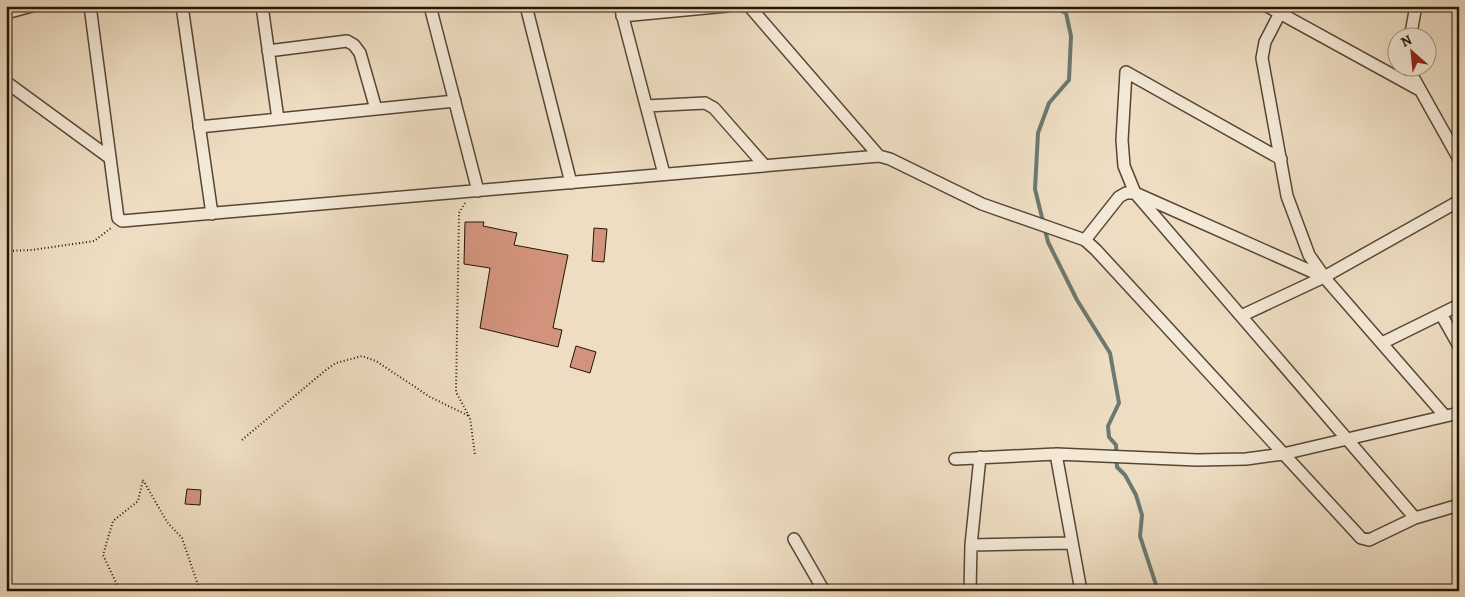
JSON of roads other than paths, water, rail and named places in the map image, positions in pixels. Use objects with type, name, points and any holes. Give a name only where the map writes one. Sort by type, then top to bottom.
[{"type":"street","points":[[6,13],[32,6]]},
{"type":"street","points":[[90,6],[118,218],[122,221],[879,156],[890,159],[982,204],[1085,240],[1361,538],[1369,540],[1415,518],[1459,505]]},
{"type":"street","points":[[182,6],[212,214]]},
{"type":"street","points":[[262,6],[278,119]]},
{"type":"street","points":[[430,6],[455,101],[474,191]]},
{"type":"street","points":[[526,6],[571,183]]},
{"type":"street","points":[[664,174],[621,11],[728,6]]},
{"type":"street","points":[[749,6],[879,156]]},
{"type":"street","points":[[1267,6],[1418,88]]},
{"type":"street","points":[[1412,28],[1416,6]]},
{"type":"street","points":[[1280,13],[1265,42],[1262,58],[1288,196],[1298,229],[1309,255],[1324,277],[1445,416]]},
{"type":"street","points":[[268,51],[347,41],[354,45],[360,53],[376,109]]},
{"type":"street","points":[[1281,159],[1126,72],[1122,140],[1124,166],[1134,192],[1415,518]]},
{"type":"street","points":[[1413,78],[1459,159]]},
{"type":"street","points":[[6,82],[110,158]]},
{"type":"street","points":[[199,127],[455,101]]},
{"type":"street","points":[[646,106],[705,103],[714,108],[765,166]]},
{"type":"street","points":[[1085,240],[1119,197],[1126,193],[1134,192],[1324,277]]},
{"type":"street","points":[[1241,316],[1324,277],[1459,201]]},
{"type":"street","points":[[1382,343],[1459,305]]},
{"type":"street","points":[[1441,314],[1459,346]]},
{"type":"street","points":[[955,459],[1056,454],[1197,460],[1246,459],[1284,454],[1459,412]]},
{"type":"street","points":[[1056,454],[1081,591]]},
{"type":"street","points":[[970,591],[971,545],[980,458]]},
{"type":"street","points":[[794,539],[824,591]]},
{"type":"street","points":[[971,545],[1072,543]]},
{"type":"waterway","points":[[1049,6],[1066,13],[1071,36],[1069,80],[1049,103],[1038,133],[1035,189],[1048,242],[1077,300],[1110,353],[1119,403],[1108,426],[1109,437],[1116,445],[1117,467],[1125,475],[1136,495],[1142,515],[1140,536],[1158,591]]}]
